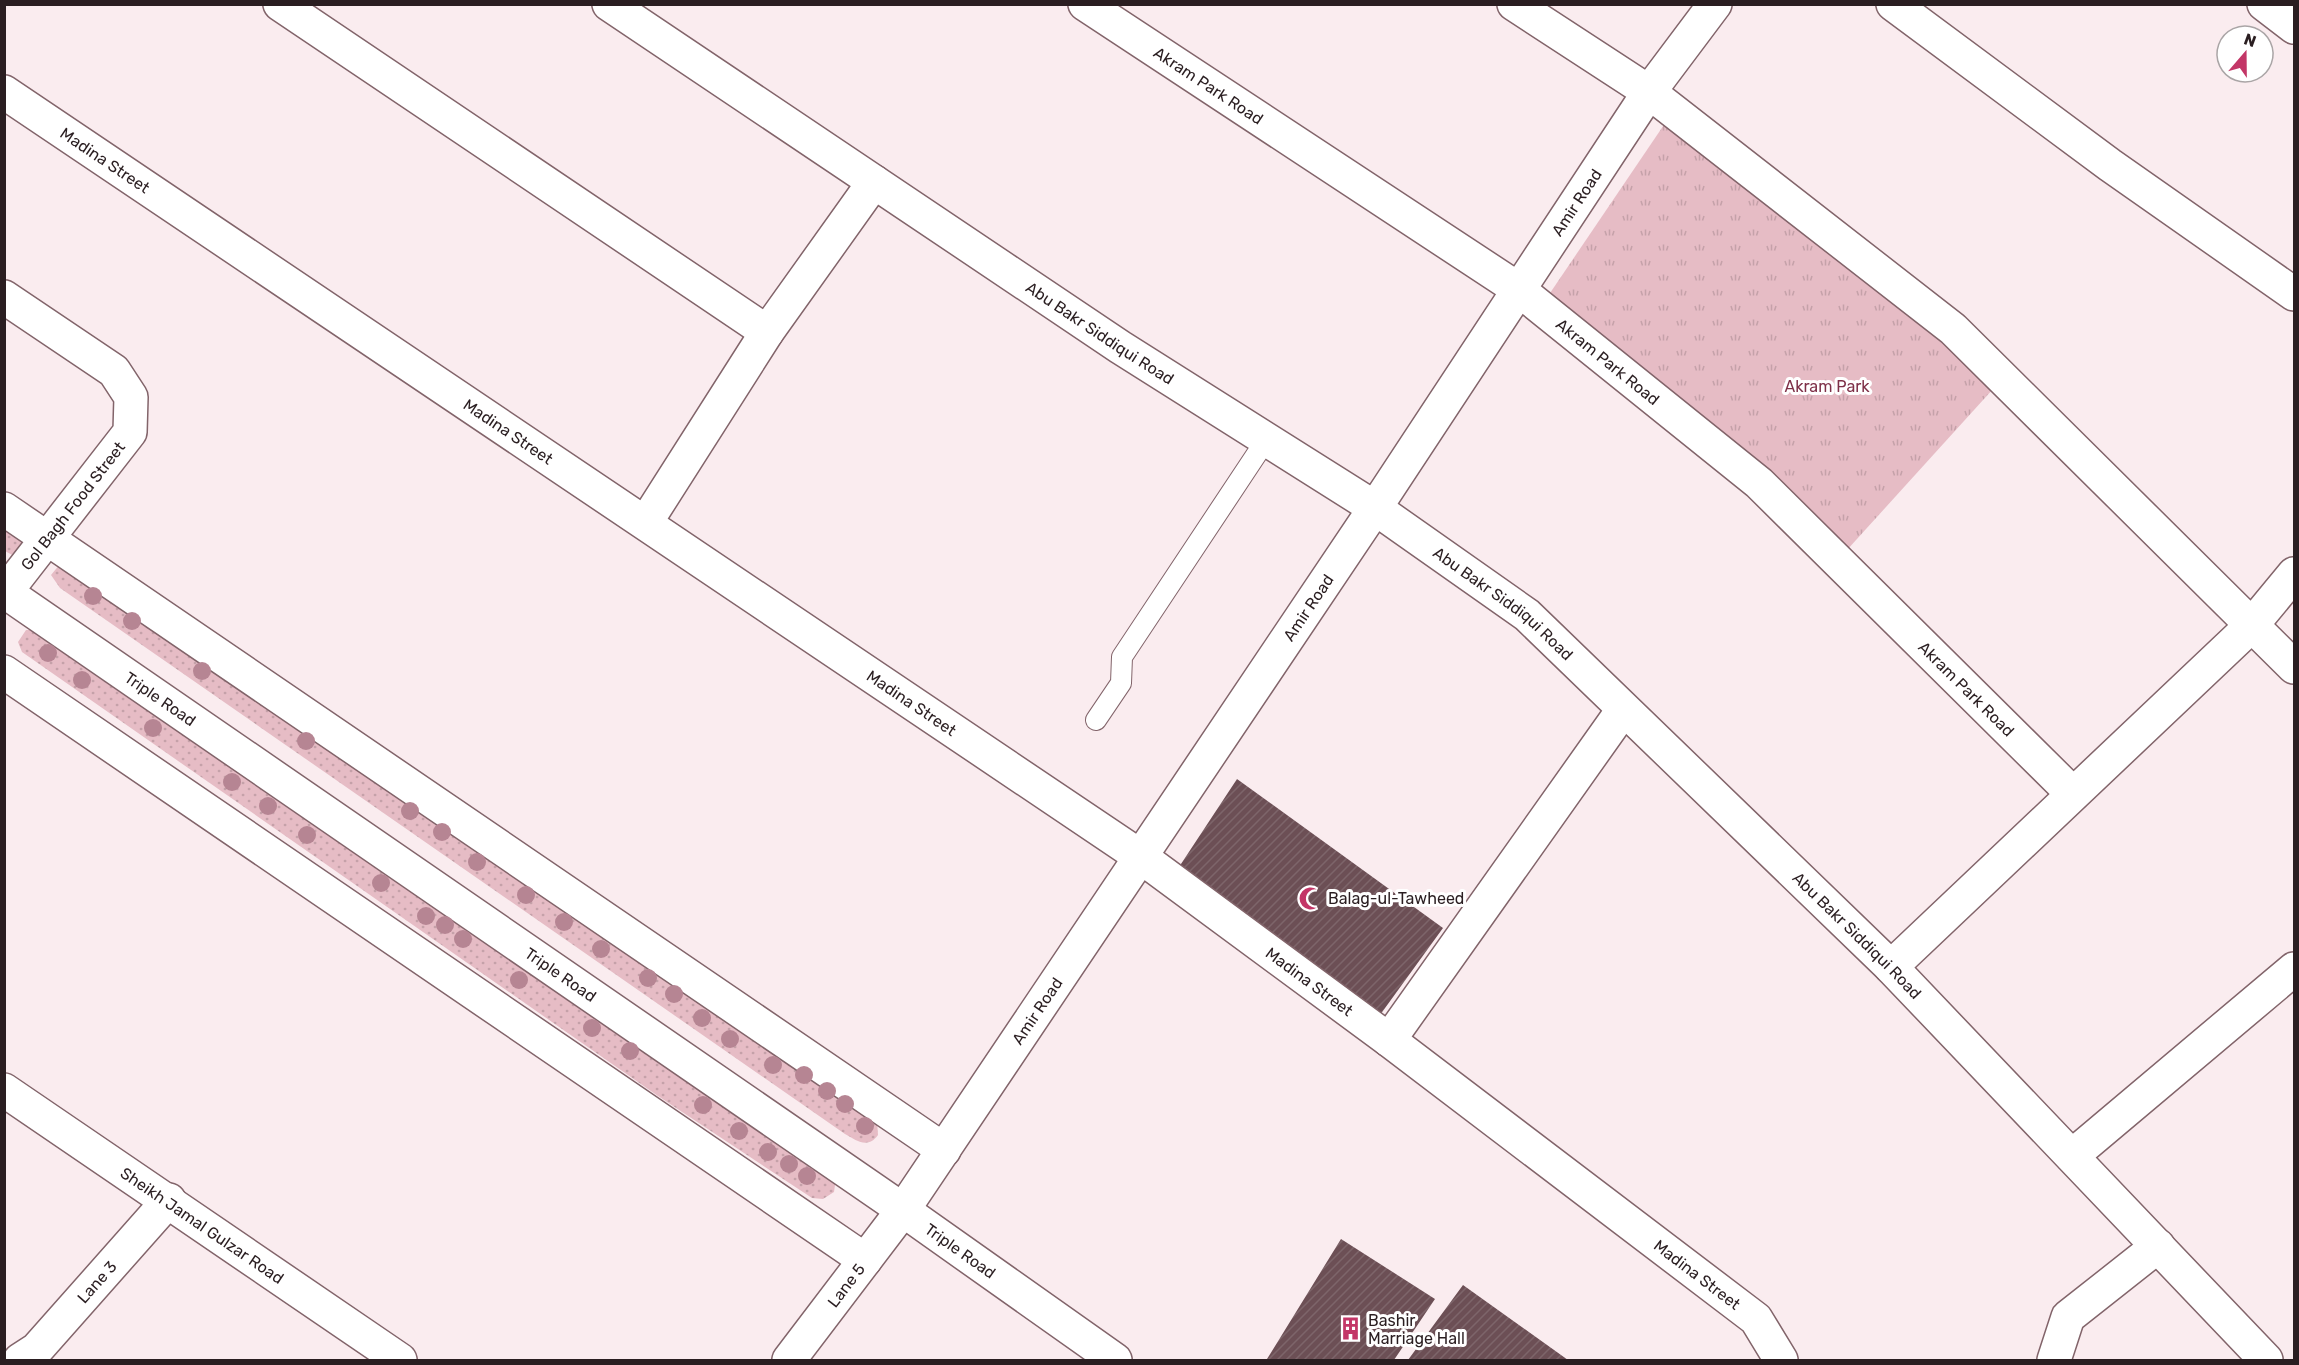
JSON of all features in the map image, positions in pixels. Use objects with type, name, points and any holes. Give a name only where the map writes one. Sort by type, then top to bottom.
[{"type":"street","points":[[280,4],[767,332]]},
{"type":"street","name":"Abu Bakr Siddiqui Road","points":[[609,4],[1120,347],[1374,508],[1527,615],[1891,967],[2266,1360]]},
{"type":"street","name":"Akram Park Road","points":[[1085,4],[1518,289],[1759,483],[2073,794]]},
{"type":"street","points":[[1514,4],[1649,92],[1953,329],[2295,667]]},
{"type":"street","name":"Amir Road","points":[[903,1210],[1374,508],[1649,92],[1715,4]]},
{"type":"street","points":[[1893,4],[2110,165],[2295,294]]},
{"type":"street","points":[[2264,4],[2295,27]]},
{"type":"street","name":"Madina Street","points":[[4,92],[1141,857],[1389,1040],[1755,1319],[1781,1360]]},
{"type":"street","points":[[646,522],[767,332],[874,182]]},
{"type":"street","name":"Gol Bagh Food Street","points":[[4,297],[114,371],[130,397],[130,432],[5,593]]},
{"type":"street","points":[[4,509],[944,1150]]},
{"type":"street","points":[[1891,967],[2251,626],[2295,574]]},
{"type":"street","name":"Triple Road","points":[[5,593],[903,1210],[1114,1360]]},
{"type":"street","points":[[4,672],[865,1260]]},
{"type":"street","points":[[1389,1040],[1623,710]]},
{"type":"street","points":[[2072,1156],[2295,969]]},
{"type":"street","name":"Sheikh Jamal Gulzar Road","points":[[4,1090],[169,1200],[400,1360]]},
{"type":"street","name":"Lane 3","points":[[20,1360],[37,1348],[169,1200]]},
{"type":"street","name":"Lane 5","points":[[789,1360],[903,1210]]},
{"type":"street","points":[[2054,1360],[2068,1317],[2158,1246]]},
{"type":"lane","points":[[1096,720],[1121,683],[1122,657],[1266,440]]},
{"type":"green space","name":"Akram Park","points":[[1674,110],[2003,378],[1837,561],[1546,299]]},
{"type":"green space","points":[[4,520],[29,536],[14,556],[5,551]]},
{"type":"green space","points":[[60,564],[877,1121],[878,1135],[866,1143],[845,1134],[60,588],[51,575]]},
{"type":"green space","points":[[26,630],[31,630],[836,1178],[834,1192],[823,1199],[812,1198],[658,1096],[22,652],[18,642]]},
{"type":"building","name":"Balag-ul-Tawheed","points":[[1237,779],[1443,928],[1380,1015],[1179,867]]},
{"type":"building","name":"Bashir Marriage Hall","points":[[1341,1239],[1435,1299],[1394,1360],[1267,1359]]},
{"type":"building","points":[[1463,1285],[1568,1360],[1408,1360]]},
{"type":"place","name":"Balag-ul-Tawheed","points":[[1310,898]]},
{"type":"place","name":"Bashir Marriage Hall","points":[[1350,1329]]}]
